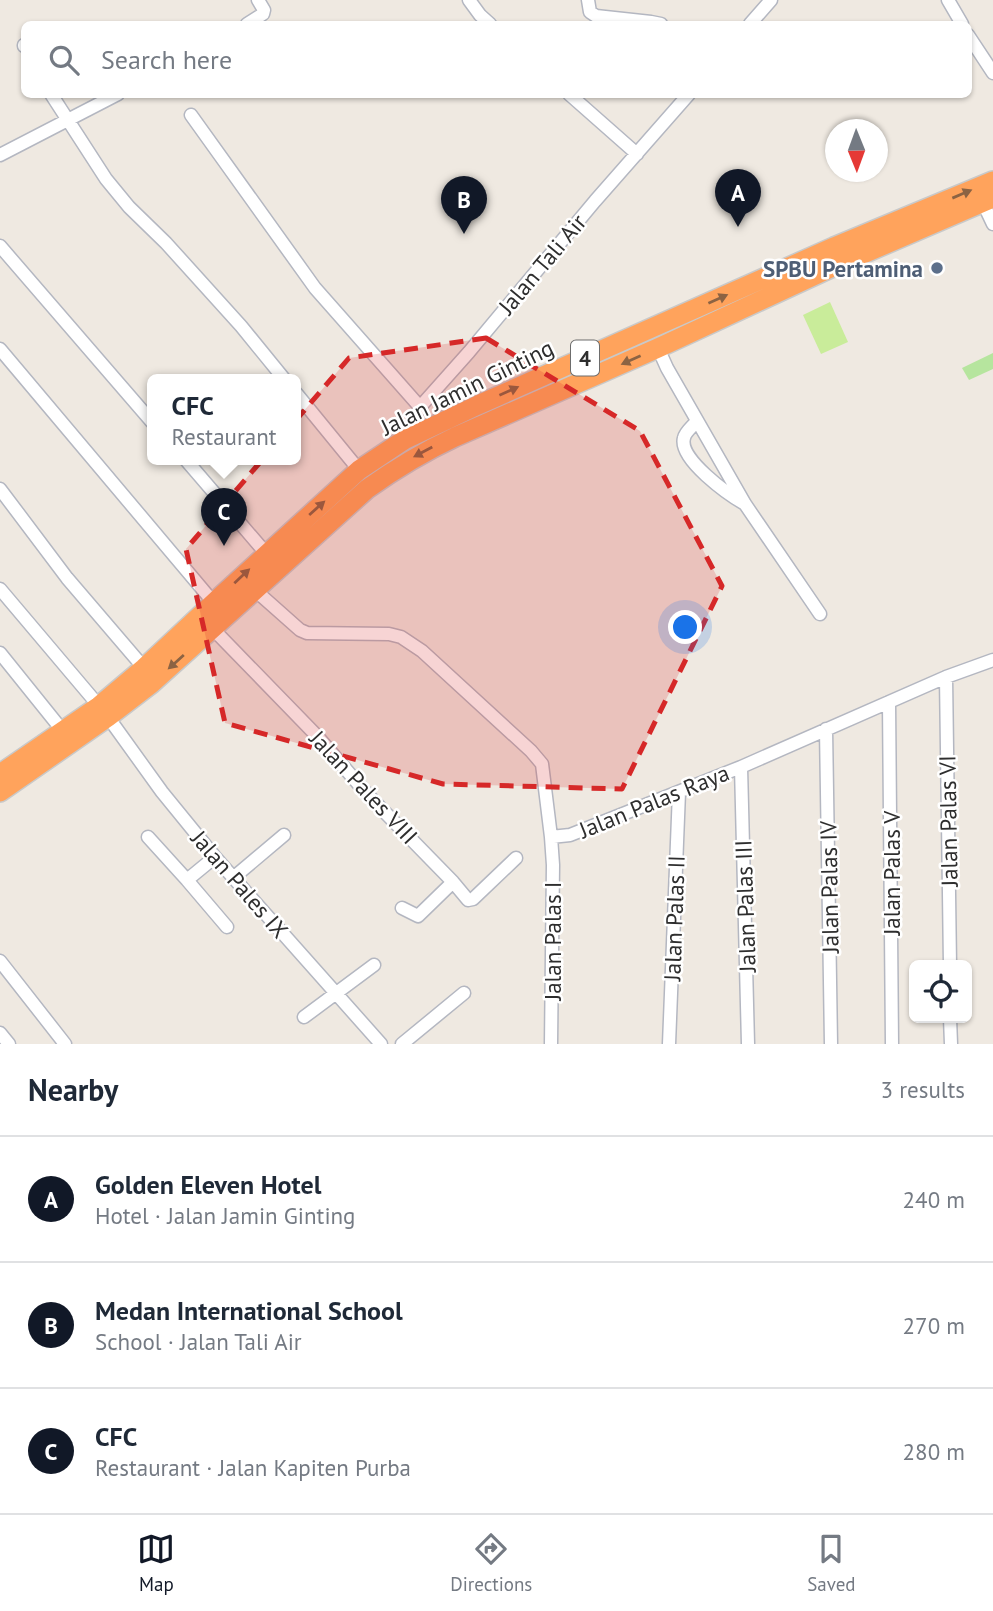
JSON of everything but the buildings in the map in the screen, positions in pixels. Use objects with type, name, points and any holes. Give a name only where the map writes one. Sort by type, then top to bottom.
[{"type":"highway","name":"Jalan Jamin Ginting","points":[[0,792],[103,712],[214,603],[392,471],[454,437],[658,348],[835,266],[993,181]]},
{"type":"highway","name":"Jalan Jamin Ginting","points":[[0,774],[62,730],[103,712],[151,684],[255,590],[273,560],[359,470],[404,440],[478,404],[859,236],[988,201]]},
{"type":"street","points":[[252,21],[263,14],[264,10],[258,0]]},
{"type":"street","points":[[469,0],[487,21]]},
{"type":"street","points":[[588,0],[590,12],[596,16],[642,21]]},
{"type":"street","points":[[753,21],[771,0]]},
{"type":"street","points":[[948,0],[960,21]]},
{"type":"street","points":[[972,41],[993,73]]},
{"type":"street","points":[[53,98],[106,179],[233,317],[280,374]]},
{"type":"street","points":[[0,155],[110,98]]},
{"type":"street","points":[[574,98],[637,154]]},
{"type":"street","name":"Jalan Tali Air","points":[[404,440],[421,407],[686,98]]},
{"type":"street","points":[[191,115],[315,288],[421,407]]},
{"type":"street","points":[[988,201],[993,224]]},
{"type":"street","points":[[0,246],[147,416]]},
{"type":"street","points":[[658,348],[746,504],[820,614]]},
{"type":"street","points":[[0,349],[214,603]]},
{"type":"street","points":[[301,399],[359,470]]},
{"type":"street","points":[[697,421],[683,439],[686,454],[715,485],[746,504]]},
{"type":"street","points":[[190,465],[273,560]]},
{"type":"street","points":[[0,489],[67,578],[145,668]]},
{"type":"street","name":"Jalan Pales IX","points":[[0,589],[103,712],[162,792],[233,878],[380,1044]]},
{"type":"street","name":"Jalan Palas Raya","points":[[255,590],[300,630],[307,633],[389,634],[401,638],[422,652],[542,764],[551,837],[570,835],[679,792],[946,677],[993,660]]},
{"type":"street","name":"Jalan Pales VIII","points":[[213,629],[317,736],[468,900],[473,899],[516,858]]},
{"type":"street","points":[[0,653],[62,730]]},
{"type":"street","name":"Jalan Palas VI","points":[[946,677],[950,960]]},
{"type":"street","name":"Jalan Palas V","points":[[889,702],[892,1044]]},
{"type":"street","name":"Jalan Palas IV","points":[[826,729],[831,1044]]},
{"type":"street","name":"Jalan Palas III","points":[[741,767],[748,1044]]},
{"type":"street","name":"Jalan Palas II","points":[[669,1044],[679,792]]},
{"type":"street","points":[[233,878],[284,835]]},
{"type":"street","points":[[148,837],[227,927]]},
{"type":"street","name":"Jalan Palas I","points":[[551,837],[551,1044]]},
{"type":"street","points":[[187,880],[215,856]]},
{"type":"street","points":[[402,908],[418,916],[453,882]]},
{"type":"street","points":[[0,961],[65,1044]]},
{"type":"street","points":[[304,1017],[374,965]]},
{"type":"street","points":[[402,1044],[464,993]]},
{"type":"street","points":[[950,1023],[951,1044]]},
{"type":"street","points":[[0,1033],[9,1044]]},
{"type":"highlighted area","points":[[486,338],[640,431],[722,586],[622,789],[443,784],[225,723],[186,549],[349,358]]},
{"type":"green space","points":[[830,302],[848,342],[821,354],[803,315]]},
{"type":"green space","points":[[993,353],[993,369],[969,380],[962,368]]},
{"type":"place","name":"Golden Eleven Hotel","points":[[738,227]]},
{"type":"place","name":"Medan International School","points":[[464,234]]},
{"type":"place","name":"SPBU Pertamina","points":[[937,268]]},
{"type":"place","name":"CFC","points":[[224,546]]}]
